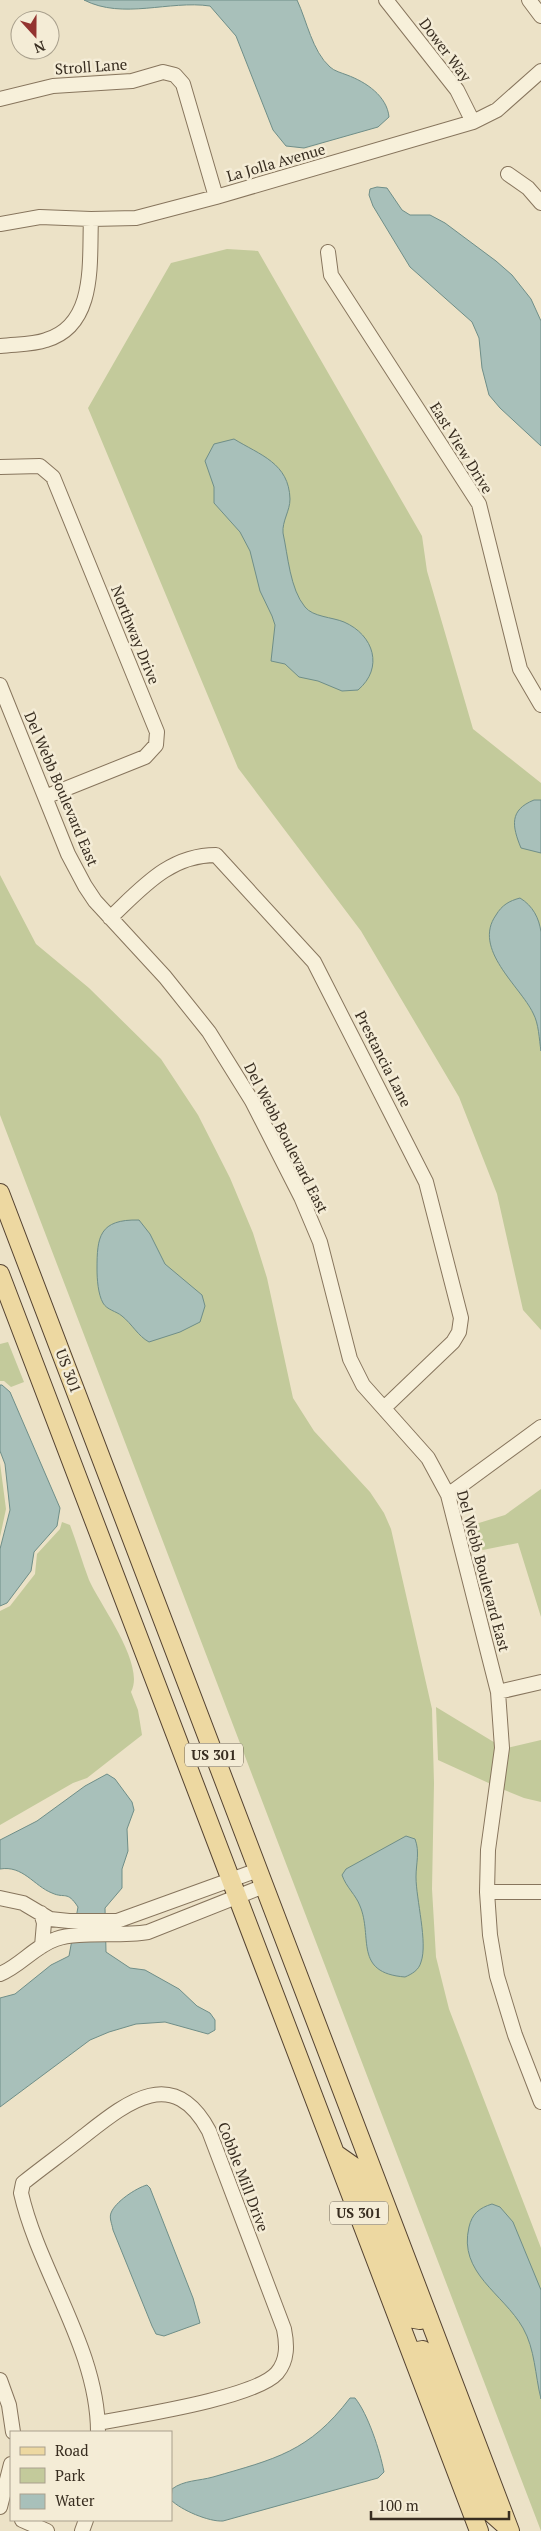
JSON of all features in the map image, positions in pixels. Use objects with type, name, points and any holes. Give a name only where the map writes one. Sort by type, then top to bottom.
[{"type":"main road","name":"US 301","points":[[0,1193],[509,2530]]},
{"type":"main road","name":"US 301","points":[[0,1274],[236,1888],[478,2531]]},
{"type":"main road","points":[[336,2154],[356,2168],[414,2319],[429,2318]]},
{"type":"main road","points":[[411,2352],[423,2350],[427,2354],[488,2510],[509,2530]]},
{"type":"street","name":"Dower Way","points":[[386,0],[457,90],[473,122]]},
{"type":"street","points":[[529,0],[541,16]]},
{"type":"street","name":"La Jolla Avenue","points":[[0,224],[40,217],[91,220],[136,218],[216,197],[473,122],[497,110],[541,71]]},
{"type":"street","name":"Stroll Lane","points":[[0,99],[53,86],[132,81],[162,72],[176,75],[183,84],[216,197]]},
{"type":"street","points":[[508,174],[528,188],[541,203]]},
{"type":"street","points":[[0,346],[44,341],[63,331],[75,320],[83,307],[88,290],[91,220]]},
{"type":"street","name":"East View Drive","points":[[328,252],[331,275],[479,504],[520,669],[541,704]]},
{"type":"street","name":"Northway Drive","points":[[0,467],[40,466],[53,477],[156,732],[156,745],[145,757],[45,797]]},
{"type":"street","name":"Del Webb Boulevard East","points":[[0,685],[68,854],[85,886],[110,918],[165,976],[210,1032],[252,1102],[301,1197],[320,1242],[350,1359],[363,1385],[428,1458],[448,1496],[498,1692],[502,1748],[488,1850],[487,1892],[490,1935],[497,1976],[516,2035],[541,2102]]},
{"type":"street","name":"Prestancia Lane","points":[[110,918],[160,871],[200,855],[216,855],[314,962],[426,1182],[461,1318],[460,1332],[453,1342],[384,1408]]},
{"type":"street","points":[[448,1496],[541,1427]]},
{"type":"street","points":[[498,1692],[541,1682]]},
{"type":"street","points":[[0,1974],[10,1970],[42,1946],[56,1939],[116,1936],[148,1932],[236,1888],[261,1878]]},
{"type":"street","points":[[0,1898],[23,1903],[50,1919],[117,1921],[236,1888]]},
{"type":"street","points":[[487,1892],[541,1892]]},
{"type":"street","points":[[41,1913],[44,1923],[42,1946]]},
{"type":"street","name":"Cobble Mill Drive","points":[[150,2095],[171,2097],[186,2103],[199,2114],[209,2131],[284,2329],[287,2344],[285,2358],[277,2373],[246,2390],[98,2428],[83,2356],[21,2193],[23,2183],[123,2106],[150,2095]]},
{"type":"street","points":[[0,2380],[9,2405],[13,2431]]},
{"type":"street","points":[[0,2508],[10,2468]]},
{"type":"street","points":[[24,2521],[47,2531]]},
{"type":"green space","points":[[227,249],[258,251],[422,536],[427,571],[473,729],[541,783],[541,1330],[523,1310],[497,1194],[459,1097],[361,931],[238,768],[88,408],[171,263]]},
{"type":"green space","points":[[0,875],[36,944],[89,988],[161,1059],[198,1115],[230,1178],[253,1233],[267,1278],[293,1398],[314,1431],[370,1492],[384,1513],[391,1529],[432,1709],[434,1783],[432,1889],[436,1957],[449,2009],[541,2248],[541,2531],[0,1115]]},
{"type":"green space","points":[[8,1342],[24,1382],[11,1387],[4,1381],[0,1381],[0,1344]]},
{"type":"green space","points":[[0,1463],[6,1509],[0,1537]]},
{"type":"green space","points":[[541,1489],[541,1617],[518,1543],[473,1552],[469,1526],[505,1515]]},
{"type":"green space","points":[[62,1522],[70,1525],[89,1580],[127,1651],[134,1680],[131,1692],[138,1710],[142,1735],[87,1778],[73,1783],[0,1825],[0,1611],[10,1606],[35,1574],[37,1554],[60,1529]]},
{"type":"green space","points":[[436,1707],[497,1744],[493,1785],[438,1760]]},
{"type":"green space","points":[[541,1740],[541,1802],[524,1798],[502,1789],[507,1748]]},
{"type":"water","points":[[84,0],[297,0],[314,44],[324,60],[334,70],[354,78],[380,96],[389,117],[378,127],[304,148],[286,146],[273,130],[236,36],[210,6],[178,5],[114,9]]},
{"type":"water","points":[[377,187],[387,188],[402,210],[410,215],[430,215],[445,223],[512,275],[531,299],[541,321],[541,446],[500,408],[489,395],[482,368],[479,338],[472,322],[410,267],[373,206],[369,195],[370,189]]},
{"type":"water","points":[[234,439],[271,461],[279,468],[284,477],[290,499],[283,533],[290,572],[300,600],[313,613],[344,622],[354,628],[368,643],[373,662],[371,672],[358,690],[342,691],[318,681],[299,677],[285,664],[271,661],[275,625],[260,591],[250,551],[240,532],[214,503],[214,487],[205,461],[214,444]]},
{"type":"water","points":[[534,800],[541,800],[541,853],[521,848],[515,826],[515,819],[520,809]]},
{"type":"water","points":[[520,898],[535,913],[541,932],[541,1051],[535,1017],[527,1002],[501,967],[490,941],[490,928],[498,912],[506,904]]},
{"type":"water","points":[[139,1220],[150,1234],[165,1264],[202,1295],[205,1306],[200,1322],[180,1332],[149,1342],[122,1316],[109,1309],[103,1303],[98,1282],[98,1248],[103,1232],[116,1223]]},
{"type":"water","points":[[0,1385],[10,1392],[60,1508],[57,1526],[34,1552],[31,1571],[7,1603],[0,1606],[0,1549],[10,1510],[5,1464],[0,1451]]},
{"type":"water","points":[[107,1774],[115,1779],[132,1802],[134,1810],[127,1829],[128,1851],[122,1869],[122,1888],[105,1908],[106,1952],[130,1968],[145,1970],[179,1989],[197,2006],[210,2013],[215,2020],[215,2030],[208,2034],[165,2022],[136,2024],[109,2032],[90,2040],[0,2107],[0,1998],[15,1994],[51,1965],[69,1956],[78,1907],[71,1898],[56,1895],[46,1890],[22,1873],[15,1870],[0,1869],[0,1840],[37,1821],[85,1786]]},
{"type":"water","points":[[406,1836],[415,1839],[417,1848],[416,1877],[423,1954],[419,1967],[405,1977],[389,1974],[378,1969],[371,1961],[368,1952],[364,1918],[360,1906],[342,1875],[346,1869]]},
{"type":"water","points":[[147,2185],[150,2188],[193,2298],[200,2323],[164,2336],[156,2334],[152,2326],[110,2219],[113,2209],[121,2200]]},
{"type":"water","points":[[492,2204],[500,2207],[513,2222],[541,2290],[541,2399],[530,2345],[523,2328],[514,2315],[484,2282],[470,2257],[467,2243],[470,2222],[483,2207]]},
{"type":"water","points":[[350,2398],[355,2398],[373,2433],[380,2454],[384,2472],[378,2478],[223,2521],[210,2520],[196,2515],[181,2508],[172,2501],[172,2489],[177,2486],[255,2465],[289,2451],[320,2431]]}]
